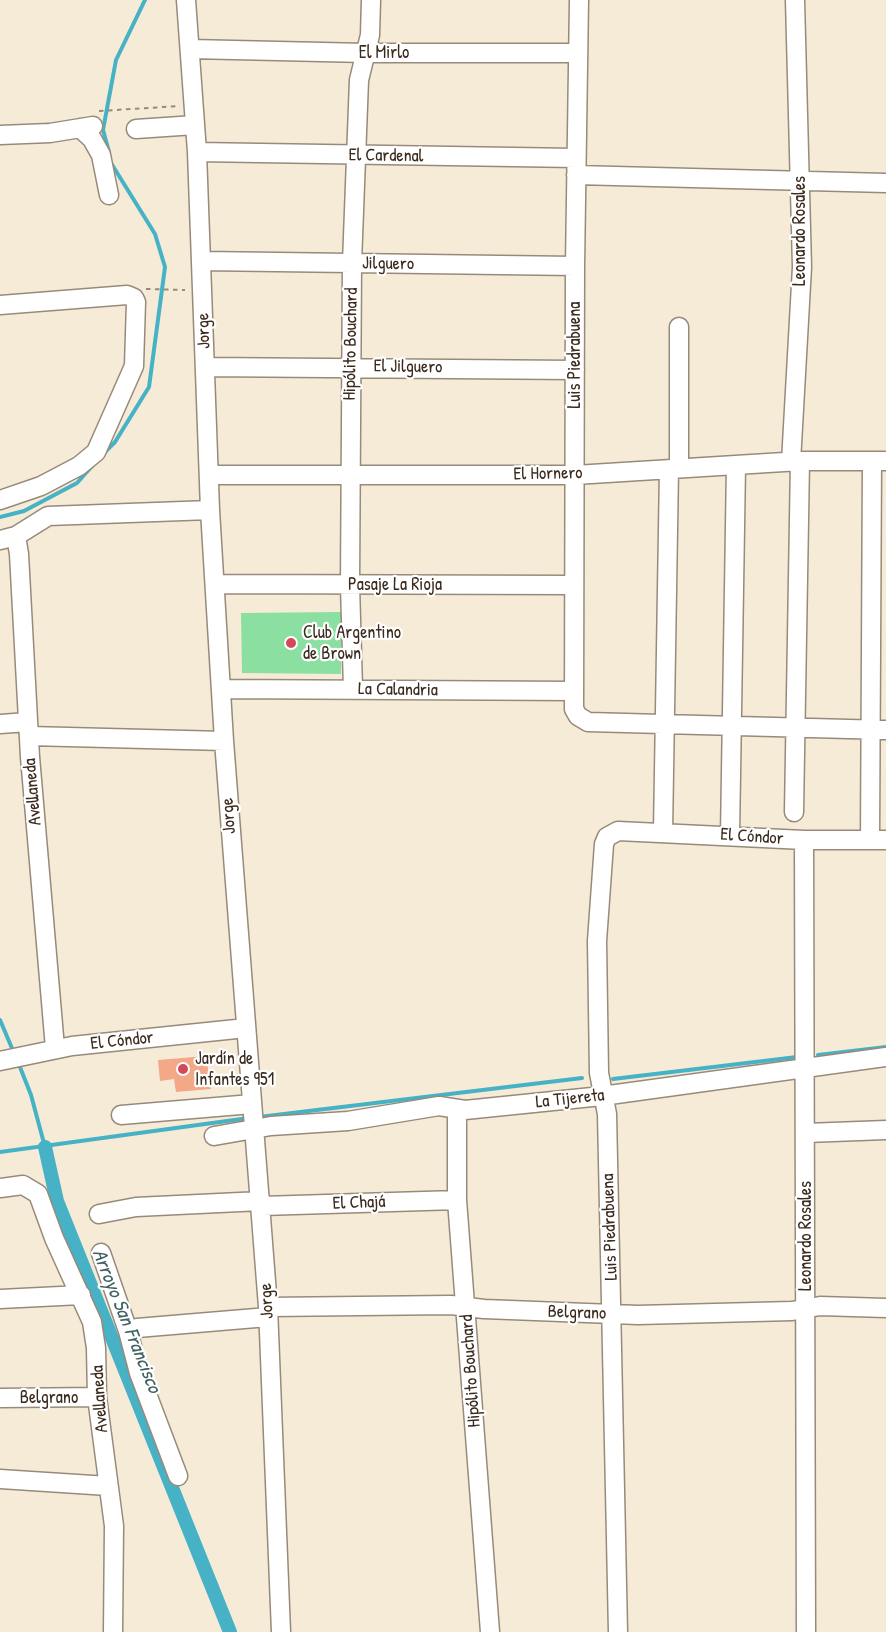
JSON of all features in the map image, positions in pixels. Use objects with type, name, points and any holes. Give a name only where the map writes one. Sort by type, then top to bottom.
[{"type":"street","name":"Jorge","points":[[186,0],[197,152],[210,510],[224,741],[268,1312],[281,1632]]},
{"type":"street","name":"Hipólito Bouchard","points":[[352,689],[350,366],[352,263],[359,81],[370,35],[371,0]]},
{"type":"street","name":"Luis Piedrabuena","points":[[574,700],[575,266],[579,0]]},
{"type":"street","name":"Leonardo Rosales","points":[[794,812],[795,462],[802,267],[795,0]]},
{"type":"street","name":"El Mirlo","points":[[190,49],[366,53],[577,53]]},
{"type":"street","points":[[136,129],[194,121]]},
{"type":"street","points":[[0,135],[50,133],[90,122],[92,140],[101,155],[109,195]]},
{"type":"street","name":"El Cardenal","points":[[197,152],[355,156],[800,181],[886,183]]},
{"type":"street","name":"Jilguero","points":[[202,261],[575,266]]},
{"type":"street","points":[[0,305],[127,295],[134,298],[135,345],[131,376],[96,452],[89,459],[41,486],[0,500]]},
{"type":"street","points":[[663,832],[679,327]]},
{"type":"street","name":"El Jilguero","points":[[205,367],[575,369]]},
{"type":"street","points":[[878,840],[879,461]]},
{"type":"street","name":"El Hornero","points":[[210,475],[575,475],[795,462],[879,461]]},
{"type":"street","points":[[730,835],[736,465]]},
{"type":"street","points":[[8,538],[48,516],[210,510]]},
{"type":"street","name":"Avellaneda","points":[[8,538],[20,554],[47,1050]]},
{"type":"street","name":"Pasaje La Rioja","points":[[216,584],[573,585]]},
{"type":"street","name":"La Calandria","points":[[222,689],[352,689],[574,700],[578,716],[588,722],[878,729]]},
{"type":"street","points":[[0,724],[29,729],[224,741]]},
{"type":"street","name":"Luis Piedrabuena","points":[[618,831],[607,837],[600,880],[597,941],[599,1072],[607,1114],[618,1632]]},
{"type":"street","name":"El Cóndor","points":[[618,831],[804,840],[878,840]]},
{"type":"street","name":"Leonardo Rosales","points":[[804,840],[806,1632]]},
{"type":"street","name":"El Cóndor","points":[[0,1061],[47,1050],[246,1028]]},
{"type":"street","name":"La Tijereta","points":[[253,1117],[348,1121],[439,1106],[457,1110],[602,1096],[886,1057]]},
{"type":"street","name":"Hipólito Bouchard","points":[[457,1110],[457,1200],[490,1632]]},
{"type":"street","points":[[121,1115],[253,1117]]},
{"type":"street","points":[[214,1136],[253,1117]]},
{"type":"street","points":[[806,1133],[886,1130]]},
{"type":"street","name":"Avellaneda","points":[[0,1188],[23,1185],[38,1194],[95,1334],[97,1397],[114,1526],[113,1632]]},
{"type":"street","name":"El Chajá","points":[[99,1214],[135,1207],[457,1200]]},
{"type":"street","points":[[101,1253],[128,1331],[139,1373],[178,1476]]},
{"type":"street","points":[[0,1299],[81,1295]]},
{"type":"street","name":"Belgrano","points":[[128,1331],[268,1312],[466,1307],[612,1314],[886,1308]]},
{"type":"street","name":"Belgrano","points":[[0,1398],[97,1397]]},
{"type":"street","points":[[0,1479],[108,1486]]},
{"type":"path","points":[[90,122],[116,110],[180,106],[194,121]]},
{"type":"path","points":[[154,290],[173,290]]},
{"type":"green space","name":"Club Argentino de Brown","points":[[341,612],[341,674],[242,673],[241,613]]},
{"type":"building","name":"Jardín de Infantes 951","points":[[206,1056],[211,1089],[176,1092],[174,1079],[160,1081],[158,1060]]},
{"type":"waterway","name":"Arroyo San Francisco","points":[[109,152],[103,130],[116,60],[145,0]]},
{"type":"waterway","name":"Arroyo San Francisco","points":[[102,455],[115,442],[149,387],[165,267],[155,234],[111,163]]},
{"type":"waterway","name":"Arroyo San Francisco","points":[[0,517],[24,511],[77,483],[93,465]]},
{"type":"waterway","name":"Arroyo San Francisco","points":[[0,1020],[14,1053]]},
{"type":"waterway","points":[[818,1055],[886,1047]]},
{"type":"waterway","points":[[613,1079],[797,1057]]},
{"type":"waterway","name":"Arroyo San Francisco","points":[[18,1062],[31,1095],[45,1147]]},
{"type":"waterway","points":[[259,1117],[582,1078]]},
{"type":"waterway","points":[[0,1152],[249,1118]]},
{"type":"waterway","name":"Arroyo San Francisco","points":[[45,1147],[57,1201],[230,1632]]},
{"type":"place","name":"Club Argentino de Brown","points":[[291,643]]},
{"type":"place","name":"Jardín de Infantes 951","points":[[183,1069]]}]
